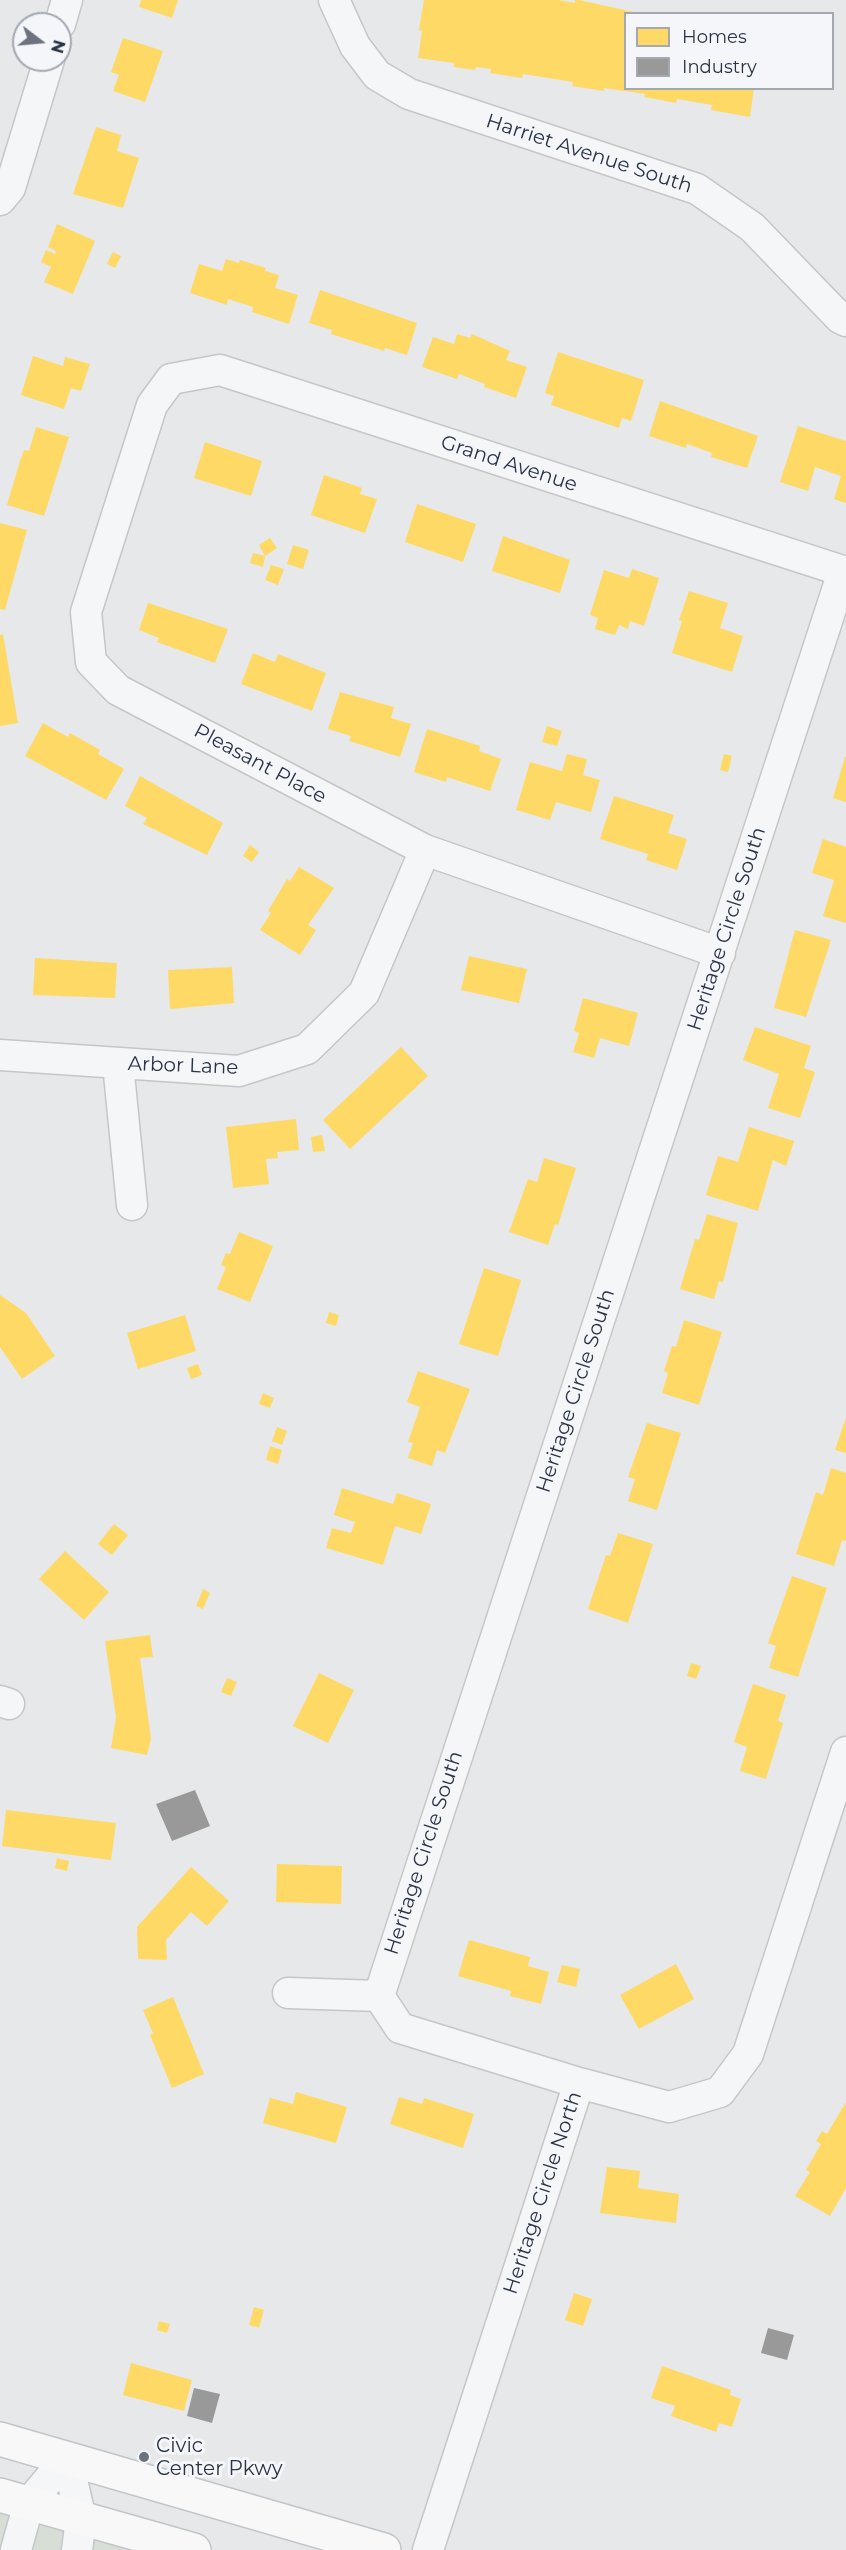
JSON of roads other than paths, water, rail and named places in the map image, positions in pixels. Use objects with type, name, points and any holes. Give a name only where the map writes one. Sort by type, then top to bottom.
[{"type":"main road","points":[[0,2439],[384,2550]]},
{"type":"main road","points":[[15,2499],[79,2534],[194,2550]]},
{"type":"street","name":"Harriet Avenue South","points":[[334,0],[355,46],[377,75],[409,94],[697,189],[752,227],[840,318],[846,321]]},
{"type":"street","points":[[0,200],[10,188],[45,72]]},
{"type":"street","name":"Grand Avenue","points":[[171,379],[220,370],[845,572]]},
{"type":"street","name":"Pleasant Place","points":[[171,379],[152,405],[86,612],[91,662],[118,690],[425,850],[720,953]]},
{"type":"street","name":"Heritage Circle South","points":[[379,1995],[845,572]]},
{"type":"street","name":"Arbor Lane","points":[[0,1055],[239,1071],[307,1049],[364,993],[425,850]]},
{"type":"street","points":[[118,1064],[132,1205]]},
{"type":"street","name":"Heritage Circle North","points":[[428,2550],[579,2083],[669,2107],[720,2092],[748,2054],[846,1752]]},
{"type":"street","points":[[288,1993],[379,1995],[400,2028],[579,2083]]},
{"type":"street","points":[[16,2550],[15,2499],[67,2458],[79,2534]]},
{"type":"place","name":"Civic Center Pkwy","points":[[144,2457]]}]
